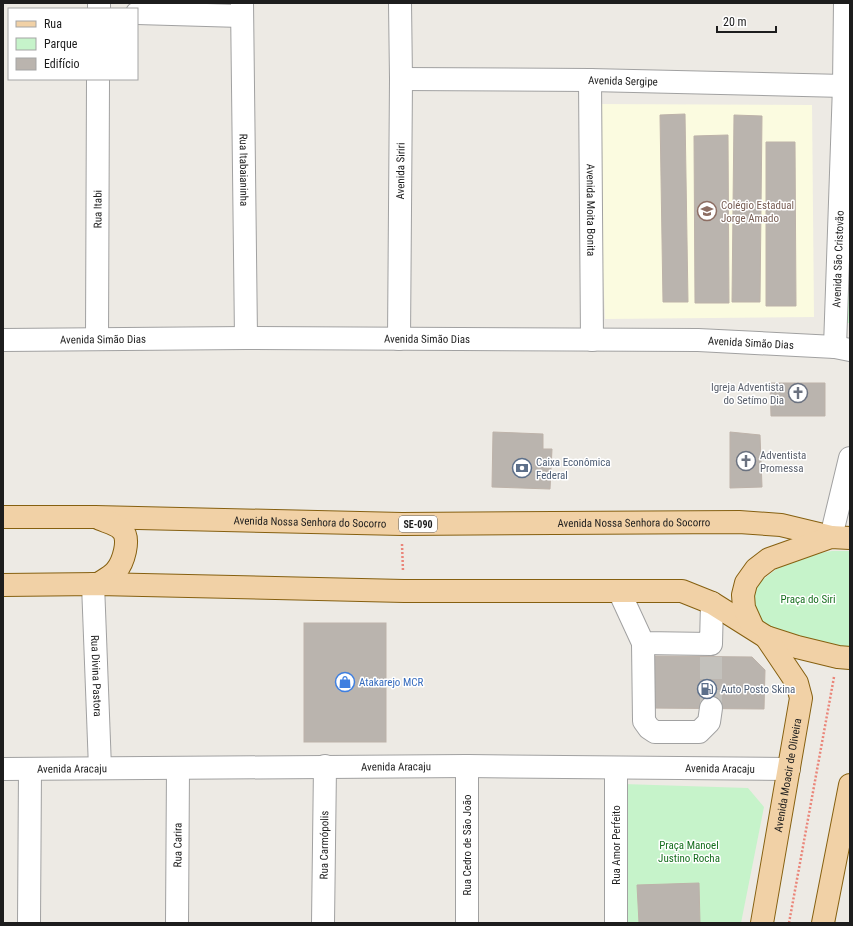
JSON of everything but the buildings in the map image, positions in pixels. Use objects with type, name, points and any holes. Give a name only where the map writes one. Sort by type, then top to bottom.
[{"type":"main road","name":"Avenida Nossa Senhora do Socorro","points":[[3,517],[95,517],[402,524],[739,522],[781,525],[841,538]]},
{"type":"main road","points":[[95,517],[120,528],[124,533],[125,540],[124,553],[116,572],[96,584]]},
{"type":"main road","points":[[759,632],[744,608],[743,595],[751,574],[769,559],[841,538]]},
{"type":"main road","points":[[3,585],[96,584],[404,591],[682,592],[712,603],[759,632],[797,647],[844,657]]},
{"type":"main road","name":"Avenida Moacir de Oliveira","points":[[759,632],[797,683],[802,698],[762,923]]},
{"type":"main road","points":[[823,923],[850,785]]},
{"type":"street","name":"Avenida Siriri","points":[[398,339],[401,80],[400,3]]},
{"type":"street","name":"Avenida São Cristovão","points":[[842,348],[845,3]]},
{"type":"street","points":[[138,13],[241,9]]},
{"type":"street","name":"Rua Itabaianinha","points":[[241,9],[246,338]]},
{"type":"street","name":"Rua Itabi","points":[[97,339],[98,80]]},
{"type":"street","name":"Avenida Sergipe","points":[[401,80],[590,80],[844,86]]},
{"type":"street","name":"Avenida Moita Bonita","points":[[590,80],[592,340]]},
{"type":"street","name":"Avenida Simão Dias","points":[[3,340],[246,338],[698,340],[842,348]]},
{"type":"street","points":[[841,538],[850,458]]},
{"type":"street","name":"Rua Divina Pastora","points":[[96,584],[100,768]]},
{"type":"street","points":[[619,591],[643,643],[644,721],[649,728],[655,732],[699,732],[709,722],[711,708]]},
{"type":"street","points":[[643,643],[711,650],[712,603]]},
{"type":"street","name":"Rua Carmópolis","points":[[324,923],[325,766]]},
{"type":"street","name":"Avenida Aracaju","points":[[3,769],[467,766],[789,769]]},
{"type":"street","name":"Rua Cedro de São João","points":[[467,766],[467,923]]},
{"type":"street","name":"Rua Carira","points":[[177,923],[178,768]]},
{"type":"street","name":"Rua Amor Perfeito","points":[[616,768],[616,923]]},
{"type":"street","points":[[29,923],[30,769]]},
{"type":"path","points":[[402,524],[404,591]]},
{"type":"path","points":[[789,923],[844,657]]},
{"type":"shaded area","name":"Colégio Estadual Jorge Amado","points":[[596,104],[812,105],[814,317],[605,319]]},
{"type":"green space","points":[[850,3],[850,323],[846,323]]},
{"type":"green space","name":"Praça do Siri","points":[[832,551],[850,551],[850,649],[780,633],[761,620],[753,607],[752,596],[756,585],[783,564],[803,556]]},
{"type":"green space","name":"Praça Manoel Justino Rocha","points":[[623,784],[748,788],[764,807],[741,923],[625,923]]},
{"type":"tunnel","points":[[711,657],[711,708]]},
{"type":"place","name":"Colégio Estadual Jorge Amado","points":[[707,211]]},
{"type":"place","name":"Igreja Adventista do Setímo Dia","points":[[798,393]]},
{"type":"place","name":"Adventista Promessa","points":[[746,461]]},
{"type":"place","name":"Caixa Econômica Federal","points":[[522,468]]},
{"type":"place","name":"Atakarejo MCR","points":[[345,682]]},
{"type":"place","name":"Auto Posto Skina","points":[[707,689]]}]
